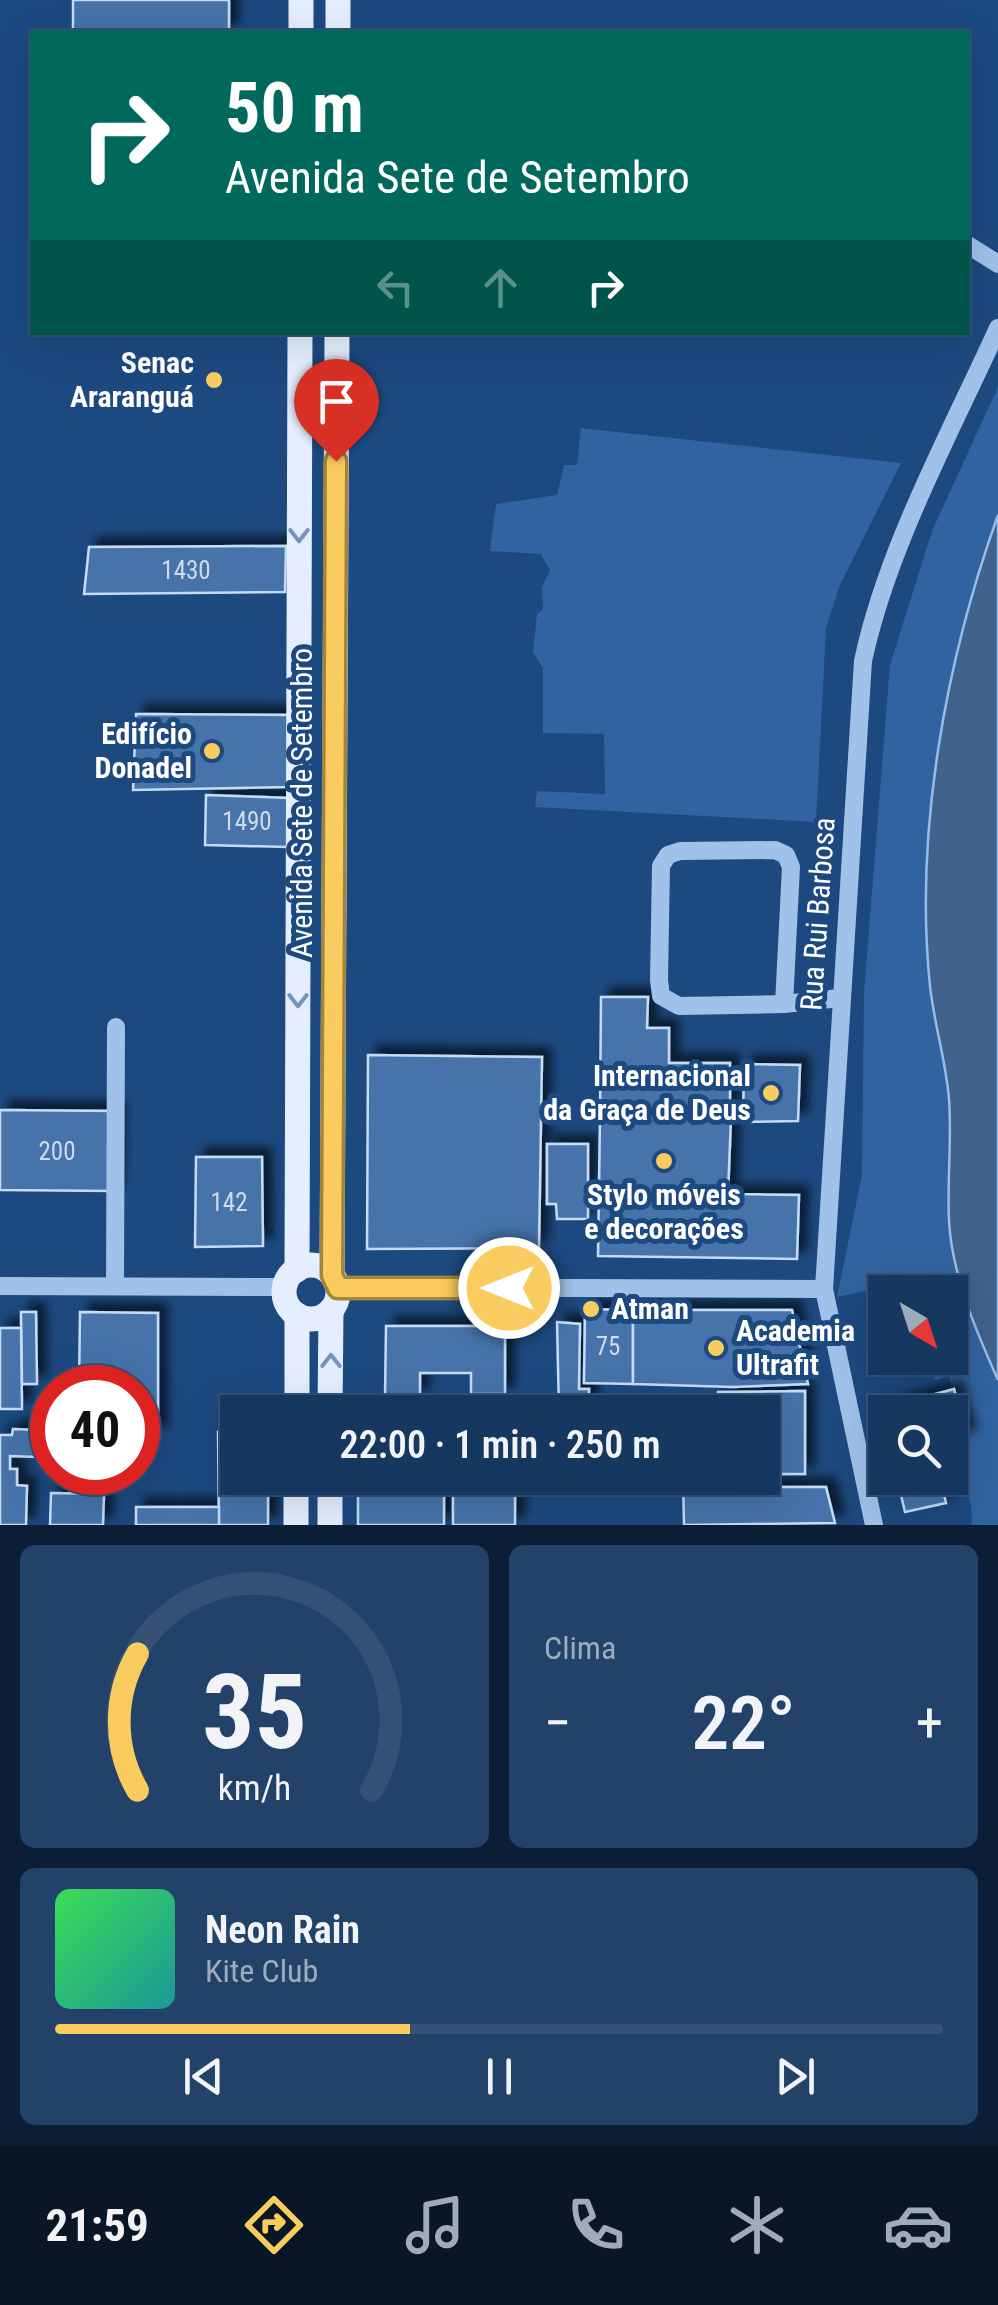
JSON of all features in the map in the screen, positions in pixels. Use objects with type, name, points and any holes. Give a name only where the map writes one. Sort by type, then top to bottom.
[{"type":"main road","points":[[301,0],[301,30]]},
{"type":"main road","points":[[338,0],[338,30]]},
{"type":"main road","name":"Avenida Sete de Setembro","points":[[291,1278],[300,335]]},
{"type":"main road","name":"Avenida Sete de Setembro","points":[[331,1395],[336,335]]},
{"type":"main road","points":[[319,1266],[334,1291],[315,1319],[297,1315],[286,1303],[291,1278],[319,1266]]},
{"type":"main road","points":[[297,1315],[297,1395]]},
{"type":"main road","points":[[296,1495],[296,1525]]},
{"type":"main road","points":[[330,1495],[330,1525]]},
{"type":"street","points":[[970,246],[998,264]]},
{"type":"street","name":"Rua Rui Barbosa","points":[[874,1525],[824,1290],[863,661],[873,613],[998,328]]},
{"type":"street","points":[[784,1004],[791,867],[786,856],[775,850],[680,851],[668,855],[661,866],[658,980],[662,996],[679,1006],[784,1004],[840,998]]},
{"type":"street","points":[[115,1286],[116,1027]]},
{"type":"street","points":[[0,1286],[115,1286],[291,1278]]},
{"type":"street","points":[[334,1291],[824,1290]]},
{"type":"shaded area","points":[[998,387],[998,515],[955,658],[927,861],[930,985],[949,1098],[949,1225],[960,1275],[868,1275],[868,1290],[837,1297],[862,1175],[864,993],[890,665],[932,531]]},
{"type":"shaded area","points":[[581,428],[901,463],[840,585],[826,628],[816,822],[535,807],[537,791],[605,794],[604,734],[543,733],[543,668],[533,652],[537,614],[543,609],[542,587],[550,570],[541,554],[490,551],[496,504],[557,495],[564,465],[577,465]]},
{"type":"shaded area","points":[[998,515],[998,1380],[968,1307],[968,1275],[959,1275],[951,1241],[949,1099],[932,1000],[926,927],[938,747],[979,571]]},
{"type":"shaded area","points":[[968,1310],[998,1380],[998,1525],[971,1525],[968,1395],[955,1395],[949,1376],[935,1380],[934,1375],[968,1375]]},
{"type":"building","points":[[73,0],[229,0],[229,30],[73,30]]},
{"type":"building","points":[[286,546],[285,592],[84,594],[89,547]]},
{"type":"building","name":"Edifício Donadel","points":[[136,714],[291,715],[287,787],[133,790]]},
{"type":"building","points":[[206,795],[289,798],[288,847],[205,845]]},
{"type":"building","points":[[601,997],[648,997],[647,1028],[669,1028],[669,1063],[730,1063],[730,1116],[600,1116]]},
{"type":"building","points":[[368,1055],[542,1057],[539,1248],[367,1249]]},
{"type":"building","name":"Internacional da Graça de Deus","points":[[744,1064],[800,1065],[798,1121],[743,1122]]},
{"type":"building","points":[[0,1110],[115,1111],[114,1191],[0,1190]]},
{"type":"building","name":"Stylo móveis e decorações","points":[[731,1118],[728,1194],[799,1195],[797,1259],[598,1256],[600,1119]]},
{"type":"building","points":[[547,1144],[588,1144],[588,1219],[557,1219],[556,1204],[547,1204]]},
{"type":"building","points":[[196,1157],[262,1157],[263,1246],[195,1247]]},
{"type":"building","points":[[585,1309],[633,1310],[633,1384],[584,1383]]},
{"type":"building","name":"Academia Ultrafit","points":[[633,1310],[792,1310],[808,1384],[633,1384]]},
{"type":"building","points":[[21,1312],[36,1312],[37,1365],[30,1365],[30,1384],[22,1384]]},
{"type":"building","points":[[80,1312],[158,1313],[158,1365],[79,1365]]},
{"type":"building","points":[[557,1322],[580,1324],[579,1389],[589,1389],[589,1395],[559,1395]]},
{"type":"building","points":[[386,1326],[505,1326],[505,1394],[471,1394],[471,1373],[420,1373],[420,1395],[385,1395]]},
{"type":"building","points":[[0,1328],[21,1328],[22,1409],[0,1409]]},
{"type":"building","points":[[954,1389],[956,1395],[932,1395]]},
{"type":"building","points":[[805,1391],[805,1474],[780,1474],[780,1395],[718,1392]]},
{"type":"building","points":[[13,1429],[30,1430],[30,1457],[10,1456],[10,1469],[17,1469],[17,1485],[27,1486],[26,1525],[0,1525],[0,1435],[12,1435]]},
{"type":"building","points":[[220,1432],[220,1495],[268,1495],[268,1525],[219,1525]]},
{"type":"building","points":[[780,1487],[826,1487],[835,1523],[684,1525],[683,1495],[780,1495]]},
{"type":"building","points":[[51,1495],[104,1495],[103,1525],[50,1525]]},
{"type":"building","points":[[358,1495],[444,1495],[444,1525],[358,1525]]},
{"type":"building","points":[[453,1495],[515,1495],[515,1525],[453,1525]]},
{"type":"building","points":[[901,1495],[944,1495],[946,1503],[905,1512]]},
{"type":"building","points":[[136,1507],[219,1507],[219,1525],[136,1525]]},
{"type":"place","name":"Senac Araranguá","points":[[214,380]]},
{"type":"place","name":"Edifício Donadel","points":[[212,751]]},
{"type":"place","name":"Internacional da Graça de Deus","points":[[771,1093]]},
{"type":"place","name":"Stylo móveis e decorações","points":[[664,1161]]},
{"type":"place","name":"Atman","points":[[591,1309]]},
{"type":"place","name":"Academia Ultrafit","points":[[716,1348]]},
{"type":"route","points":[[336,461],[332,1275],[338,1288],[509,1288]]}]
